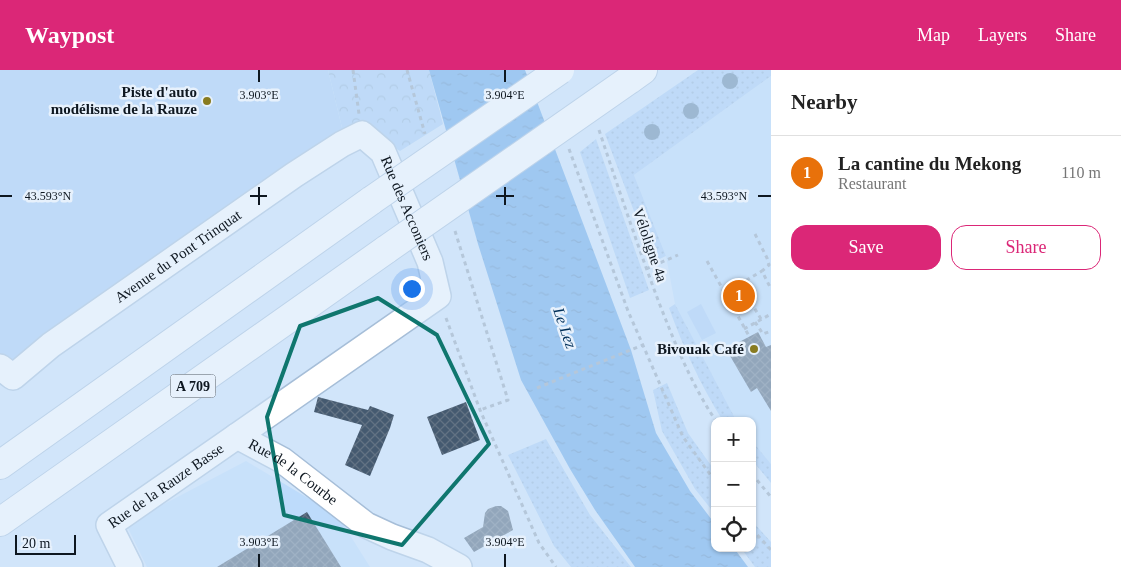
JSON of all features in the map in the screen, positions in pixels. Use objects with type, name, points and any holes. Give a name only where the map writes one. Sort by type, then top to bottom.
[{"type":"highway","points":[[0,466],[372,200],[560,70]]},
{"type":"highway","name":"A 709","points":[[0,522],[636,75]]},
{"type":"street","name":"Rue des Acconiers","points":[[362,134],[383,152],[430,262],[438,296]]},
{"type":"street","name":"Avenue du Pont Trinquat","points":[[0,367],[13,377],[50,345],[294,175],[342,144],[362,134]]},
{"type":"street","name":"Rue de la Courbe","points":[[438,296],[236,436],[282,460],[366,525],[428,550],[459,567]]},
{"type":"street","name":"Rue de la Rauze Basse","points":[[130,567],[109,525],[236,436]]},
{"type":"path","points":[[353,70],[362,134]]},
{"type":"path","points":[[407,70],[426,136]]},
{"type":"path","name":"Véloligne 4a","points":[[597,124],[646,269],[674,342],[713,417]]},
{"type":"path","points":[[566,140],[628,311],[683,437],[711,476]]},
{"type":"path","points":[[452,222],[508,400],[480,410]]},
{"type":"path","points":[[755,234],[769,257],[769,265],[740,284],[761,319]]},
{"type":"path","points":[[646,269],[678,255]]},
{"type":"path","points":[[707,261],[749,336]]},
{"type":"path","points":[[762,271],[771,289]]},
{"type":"path","points":[[438,296],[480,410],[539,543],[556,567]]},
{"type":"path","points":[[733,309],[750,300]]},
{"type":"path","points":[[744,329],[771,314]]},
{"type":"path","points":[[755,322],[763,334],[771,330]]},
{"type":"path","points":[[537,388],[643,345]]},
{"type":"path","points":[[756,479],[771,497]]},
{"type":"path","points":[[756,533],[771,550]]},
{"type":"highlighted area","points":[[378,298],[437,335],[489,444],[402,545],[284,515],[267,417],[300,326]]},
{"type":"shaded area","points":[[771,76],[771,464],[756,446],[756,417],[734,417],[675,304],[666,256],[634,175]]},
{"type":"shaded area","points":[[246,461],[338,516],[370,567],[147,567],[126,524]]},
{"type":"green space","points":[[0,70],[328,70],[344,136],[12,363],[0,355]]},
{"type":"green space","points":[[328,70],[429,70],[443,124],[400,151],[367,131],[344,136]]},
{"type":"green space","points":[[698,70],[771,70],[771,76],[634,175],[666,256],[653,262],[605,134]]},
{"type":"green space","points":[[596,139],[649,290],[630,298],[580,152]]},
{"type":"green space","points":[[675,304],[734,417],[721,417],[715,408],[686,352],[669,308]]},
{"type":"green space","points":[[701,304],[716,333],[702,340],[687,312]]},
{"type":"green space","points":[[667,383],[688,433],[711,465],[711,509],[695,489],[662,431],[653,390]]},
{"type":"green space","points":[[546,439],[590,515],[631,567],[571,567],[554,546],[508,455]]},
{"type":"green space","points":[[756,446],[771,464],[771,483],[756,465]]},
{"type":"green space","points":[[756,525],[771,542],[771,567],[755,567],[744,552],[756,552]]},
{"type":"water","name":"Le Lez","points":[[429,70],[525,70],[631,350],[656,433],[690,491],[711,519],[711,552],[737,552],[748,567],[635,567],[595,510],[570,469],[521,380],[478,244]]},
{"type":"building","points":[[758,332],[766,347],[771,345],[771,411],[757,388],[751,392],[726,349]]},
{"type":"building","points":[[318,397],[368,410],[370,406],[394,415],[370,476],[345,465],[362,425],[314,412]]},
{"type":"building","points":[[466,402],[480,440],[442,455],[427,417]]},
{"type":"building","points":[[501,506],[508,511],[513,530],[474,552],[464,538],[483,527],[485,513],[488,509]]},
{"type":"building","points":[[307,512],[341,567],[217,567]]},
{"type":"place","name":"Piste d'auto modélisme de la Rauze","points":[[207,101]]},
{"type":"place","name":"La cantine du Mekong","points":[[739,296]]},
{"type":"place","name":"Bivouak Café","points":[[754,349]]}]
